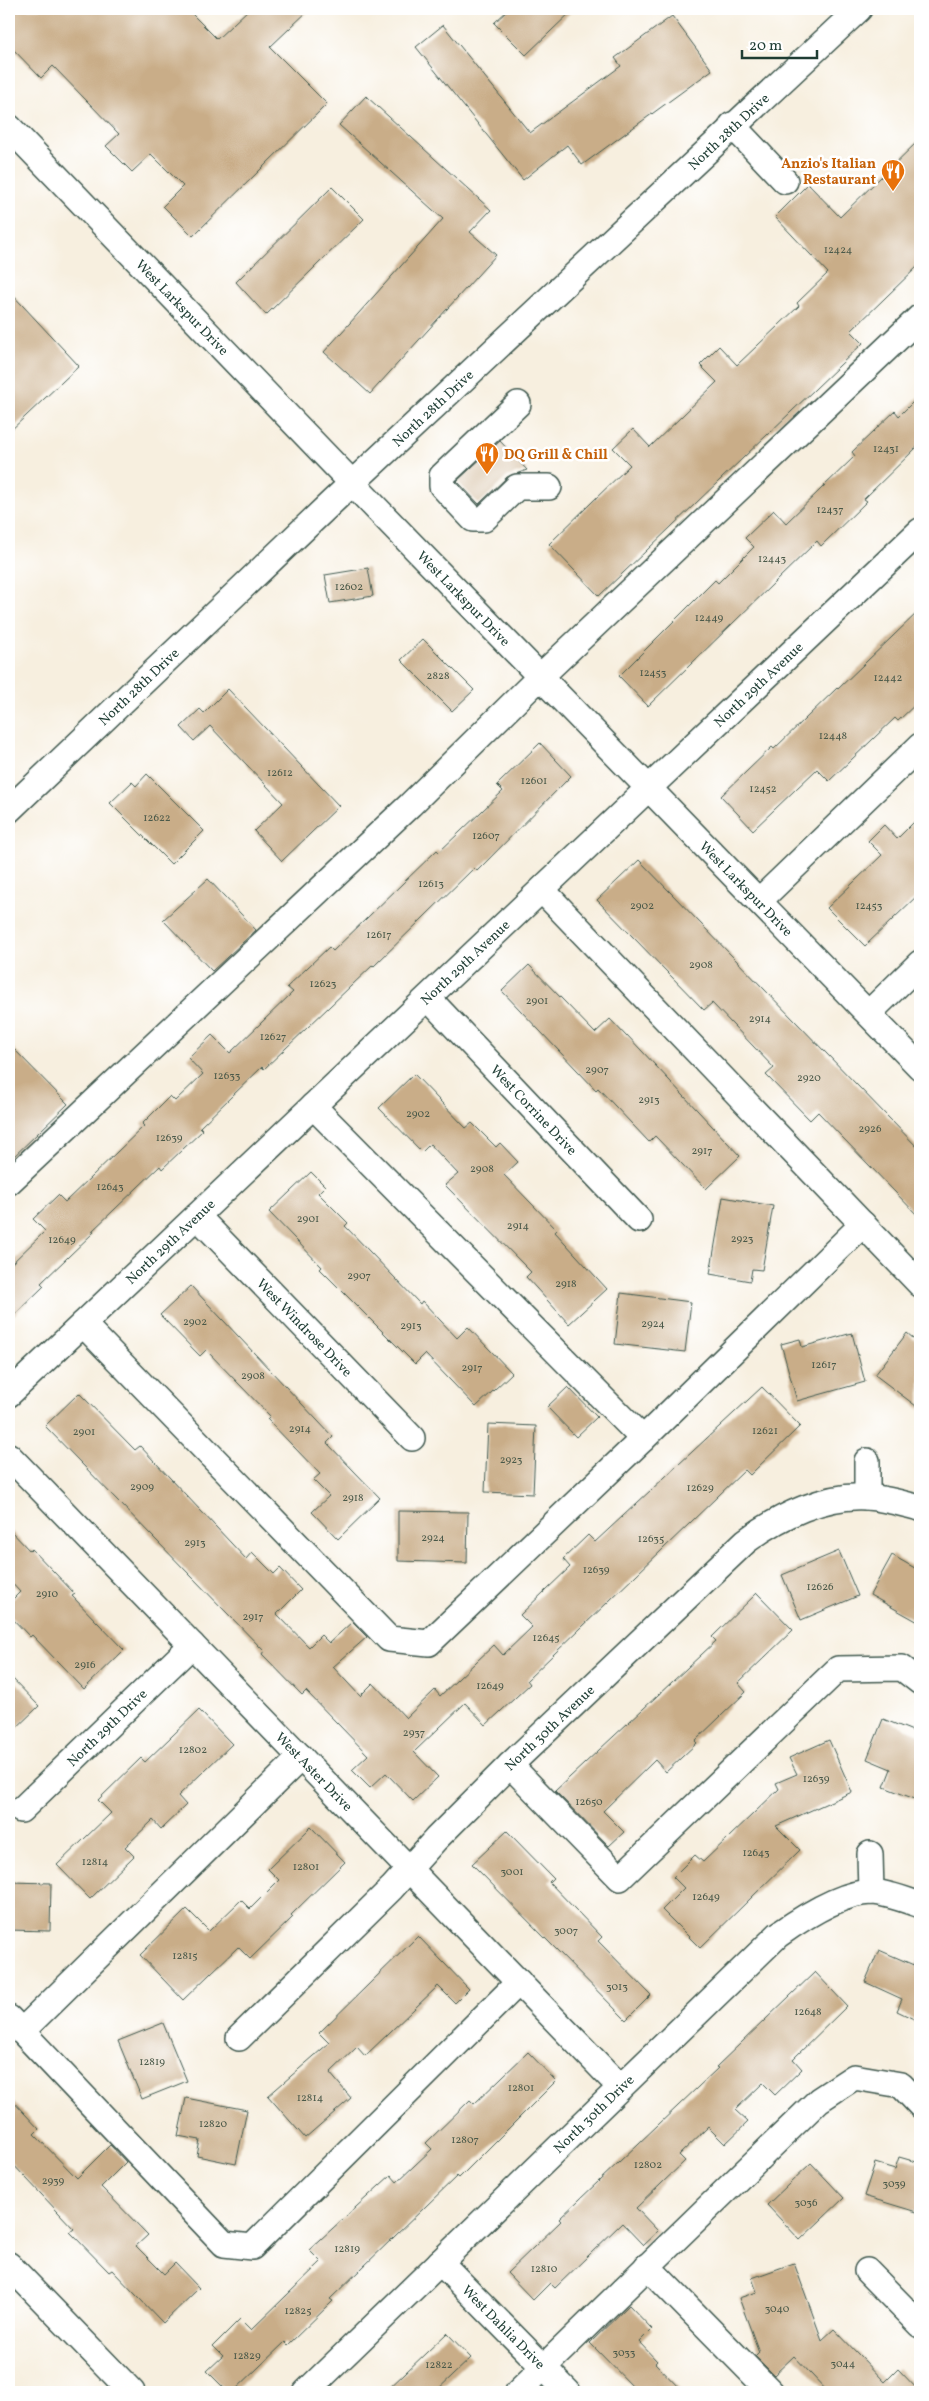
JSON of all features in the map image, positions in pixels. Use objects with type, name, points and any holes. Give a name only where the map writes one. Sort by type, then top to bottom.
[{"type":"street","name":"North 28th Drive","points":[[9,810],[732,125],[859,9]]},
{"type":"street","points":[[732,125],[785,181]]},
{"type":"street","name":"West Larkspur Drive","points":[[9,127],[352,484],[920,1067]]},
{"type":"street","points":[[9,1182],[410,805],[541,676],[920,317]]},
{"type":"street","points":[[518,404],[442,476],[442,486],[473,519],[484,520],[517,487],[549,486]]},
{"type":"street","name":"North 29th Avenue","points":[[9,1394],[920,530]]},
{"type":"street","points":[[759,901],[920,746]]},
{"type":"street","points":[[542,890],[920,1284]]},
{"type":"street","points":[[869,1013],[920,963]]},
{"type":"street","name":"West Corrine Drive","points":[[428,998],[639,1220]]},
{"type":"street","points":[[313,1106],[643,1439]]},
{"type":"street","name":"West Windrose Drive","points":[[197,1216],[412,1438]]},
{"type":"street","points":[[83,1324],[389,1639],[429,1642],[643,1439],[863,1224]]},
{"type":"street","name":"West Aster Drive","points":[[9,1456],[620,2087]]},
{"type":"street","points":[[868,1461],[867,1497],[920,1508]]},
{"type":"street","name":"North 30th Avenue","points":[[238,2038],[510,1766],[746,1540],[765,1527],[816,1504],[867,1497]]},
{"type":"street","name":"North 29th Drive","points":[[21,1810],[192,1645]]},
{"type":"street","points":[[510,1766],[620,1878],[838,1669],[902,1668],[920,1682]]},
{"type":"street","points":[[301,1757],[15,2025],[224,2244],[252,2247],[519,1982]]},
{"type":"street","points":[[870,1854],[871,1892],[920,1905]]},
{"type":"street","name":"North 30th Drive","points":[[306,2392],[778,1935],[804,1916],[836,1900],[871,1892]]},
{"type":"street","points":[[518,2392],[819,2100],[854,2077],[901,2085],[920,2105]]},
{"type":"street","name":"West Dahlia Drive","points":[[440,2262],[568,2392]]},
{"type":"street","points":[[9,2265],[132,2392]]},
{"type":"street","points":[[648,2266],[771,2392]]},
{"type":"street","points":[[867,2270],[920,2325]]},
{"type":"building","points":[[9,9],[187,9],[217,39],[249,9],[310,9],[270,47],[327,104],[193,236],[163,206],[183,186],[151,154],[132,172],[106,146],[119,134],[53,66],[41,78],[9,45]]},
{"type":"building","points":[[509,9],[574,9],[526,55],[494,23]]},
{"type":"building","points":[[672,16],[712,70],[582,165],[567,145],[523,180],[416,47],[443,25],[530,133],[621,66],[615,58]]},
{"type":"building","points":[[366,96],[491,210],[470,232],[496,255],[370,394],[324,352],[443,219],[339,125]]},
{"type":"building","points":[[920,139],[920,264],[851,331],[863,343],[599,596],[549,544],[630,465],[613,448],[633,429],[650,447],[717,382],[700,365],[719,346],[737,365],[799,306],[797,303],[828,273],[775,217],[808,184],[840,217]]},
{"type":"building","points":[[332,187],[364,219],[266,315],[236,282]]},
{"type":"building","points":[[9,291],[79,366],[9,432]]},
{"type":"building","points":[[920,395],[920,444],[864,499],[867,501],[821,546],[817,541],[648,706],[619,676],[715,580],[718,583],[754,547],[745,538],[774,510],[786,523],[855,456],[852,452],[895,411],[899,416]]},
{"type":"building","name":"DQ Grill & Chill","points":[[500,441],[527,470],[507,477],[479,504],[457,481]]},
{"type":"building","points":[[368,568],[373,596],[330,603],[325,575]]},
{"type":"building","points":[[920,610],[920,700],[898,721],[895,718],[829,781],[817,769],[753,830],[721,796],[772,747],[774,749]]},
{"type":"building","points":[[423,639],[474,690],[452,711],[401,660]]},
{"type":"building","points":[[228,689],[339,806],[282,861],[254,831],[283,803],[210,726],[194,741],[181,727],[200,709],[204,713]]},
{"type":"building","points":[[540,743],[571,776],[477,871],[474,868],[374,966],[264,1069],[262,1067],[200,1127],[203,1130],[162,1169],[160,1166],[92,1231],[94,1232],[41,1283],[44,1286],[9,1320],[9,1266],[45,1231],[33,1219],[58,1195],[65,1202],[144,1126],[142,1124],[170,1096],[175,1101],[203,1074],[188,1058],[212,1035],[230,1053],[293,992],[287,987],[329,947],[333,951],[437,850],[439,852],[503,791],[497,785]]},
{"type":"building","points":[[147,774],[204,831],[171,864],[110,803],[132,782],[136,786]]},
{"type":"building","points":[[920,816],[920,893],[865,946],[827,908],[882,855],[868,841],[884,825],[897,839]]},
{"type":"building","points":[[639,860],[920,1150],[920,1218],[818,1112],[810,1120],[766,1075],[774,1068],[712,1003],[704,1010],[597,900]]},
{"type":"building","points":[[208,879],[256,930],[212,971],[163,920]]},
{"type":"building","points":[[529,965],[595,1033],[610,1019],[740,1156],[706,1189],[655,1136],[649,1142],[598,1088],[596,1090],[502,991]]},
{"type":"building","points":[[9,1044],[68,1104],[9,1161]]},
{"type":"building","points":[[414,1074],[466,1128],[472,1123],[496,1147],[500,1143],[518,1162],[504,1175],[557,1230],[555,1232],[607,1289],[569,1324],[526,1277],[531,1272],[445,1185],[458,1174],[430,1144],[422,1152],[379,1108]]},
{"type":"building","points":[[311,1172],[325,1186],[318,1193],[348,1223],[345,1226],[420,1304],[422,1301],[457,1338],[468,1327],[512,1373],[476,1407],[425,1354],[415,1364],[320,1269],[322,1267],[269,1212]]},
{"type":"building","points":[[723,1197],[773,1206],[762,1270],[752,1269],[750,1281],[710,1274]]},
{"type":"building","points":[[191,1286],[333,1437],[327,1443],[380,1498],[338,1539],[312,1512],[329,1496],[313,1480],[320,1474],[267,1419],[270,1416],[206,1350],[200,1356],[160,1315]]},
{"type":"building","points":[[621,1293],[691,1302],[685,1352],[615,1344]]},
{"type":"building","points":[[852,1333],[865,1382],[797,1401],[781,1344],[800,1339],[802,1347]]},
{"type":"building","points":[[907,1333],[920,1344],[920,1409],[875,1375]]},
{"type":"building","points":[[568,1387],[597,1417],[576,1437],[547,1407]]},
{"type":"building","points":[[762,1387],[800,1426],[750,1475],[745,1470],[527,1680],[530,1684],[486,1725],[465,1703],[414,1752],[438,1777],[413,1801],[386,1773],[370,1788],[352,1770],[368,1755],[306,1691],[302,1695],[262,1654],[264,1651],[45,1426],[79,1393],[135,1450],[140,1446],[246,1559],[252,1552],[274,1574],[280,1568],[301,1590],[277,1614],[309,1647],[321,1635],[329,1643],[352,1622],[367,1637],[333,1667],[360,1696],[373,1683],[406,1718],[435,1690],[440,1696],[494,1645],[503,1655],[532,1627],[520,1615],[570,1567],[563,1559],[588,1535],[595,1542]]},
{"type":"building","points":[[488,1424],[536,1426],[533,1494],[485,1492]]},
{"type":"building","points":[[398,1511],[468,1512],[467,1563],[398,1561]]},
{"type":"building","points":[[9,1529],[30,1551],[32,1549],[75,1594],[72,1596],[124,1650],[84,1689],[32,1635],[30,1637],[9,1615],[9,1603],[20,1592],[9,1580]]},
{"type":"building","points":[[839,1551],[858,1596],[801,1620],[782,1575]]},
{"type":"building","points":[[892,1555],[920,1571],[920,1623],[870,1595]]},
{"type":"building","points":[[757,1593],[793,1630],[738,1683],[746,1692],[695,1741],[697,1743],[666,1772],[655,1760],[603,1811],[624,1832],[609,1846],[555,1791],[716,1641],[712,1637]]},
{"type":"building","points":[[9,1675],[39,1706],[9,1735]]},
{"type":"building","points":[[199,1710],[232,1744],[178,1796],[186,1805],[161,1829],[153,1820],[125,1847],[134,1856],[90,1899],[57,1865],[111,1813],[98,1800],[141,1758],[145,1762]]},
{"type":"building","points":[[883,1719],[920,1734],[920,1801],[884,1787],[891,1769],[867,1759]]},
{"type":"building","points":[[829,1740],[852,1792],[776,1826],[800,1850],[700,1948],[662,1910],[684,1888],[673,1877],[695,1855],[703,1862],[779,1789],[776,1783],[797,1774],[789,1758]]},
{"type":"building","points":[[311,1827],[345,1862],[250,1959],[238,1947],[183,2000],[140,1955],[187,1909],[209,1931],[241,1900],[250,1909],[279,1880],[268,1869]]},
{"type":"building","points":[[507,1831],[553,1878],[549,1882],[602,1937],[598,1941],[651,1995],[626,2020],[472,1864]]},
{"type":"building","points":[[9,1882],[51,1883],[50,1931],[9,1930]]},
{"type":"building","points":[[418,1936],[469,1989],[455,2003],[438,1986],[365,2056],[357,2047],[330,2073],[351,2098],[305,2138],[268,2096],[329,2043],[319,2033]]},
{"type":"building","points":[[879,1950],[916,1966],[920,1958],[920,2022],[897,2011],[902,1999],[865,1982]]},
{"type":"building","points":[[815,1972],[847,2006],[793,2059],[802,2069],[775,2095],[763,2083],[735,2110],[748,2122],[725,2144],[708,2127],[679,2155],[685,2161],[636,2208],[658,2231],[643,2245],[622,2223],[555,2288],[550,2283],[533,2300],[507,2273],[561,2221],[559,2219],[718,2068],[716,2067]]},
{"type":"building","points":[[163,2023],[187,2081],[142,2099],[118,2041]]},
{"type":"building","points":[[528,2052],[556,2081],[459,2178],[457,2176],[330,2299],[333,2301],[288,2345],[285,2342],[233,2392],[228,2392],[207,2371],[223,2356],[213,2346],[240,2319],[251,2330],[321,2262],[309,2250],[391,2175],[397,2182],[432,2149],[426,2143],[470,2100],[474,2104]]},
{"type":"building","points":[[9,2097],[39,2129],[34,2134],[77,2178],[110,2145],[126,2162],[101,2187],[148,2235],[136,2246],[164,2274],[175,2263],[199,2288],[163,2323],[112,2270],[109,2272],[70,2232],[74,2229],[9,2160]]},
{"type":"building","points":[[186,2098],[247,2110],[236,2164],[197,2156],[200,2140],[178,2136]]},
{"type":"building","points":[[899,2157],[920,2163],[920,2213],[864,2196],[875,2163],[895,2169]]},
{"type":"building","points":[[811,2163],[844,2198],[800,2240],[767,2205]]},
{"type":"building","points":[[794,2263],[822,2340],[834,2329],[885,2382],[898,2369],[920,2392],[828,2392],[794,2356],[774,2375],[755,2356],[759,2352],[739,2298],[757,2292],[752,2278]]},
{"type":"building","points":[[629,2305],[652,2329],[639,2342],[657,2361],[655,2363],[683,2392],[638,2392],[590,2343]]},
{"type":"building","points":[[447,2333],[471,2358],[435,2392],[385,2392]]},
{"type":"place","name":"Anzio's Italian Restaurant","points":[[893,192]]},
{"type":"place","name":"DQ Grill & Chill","points":[[487,475]]}]
